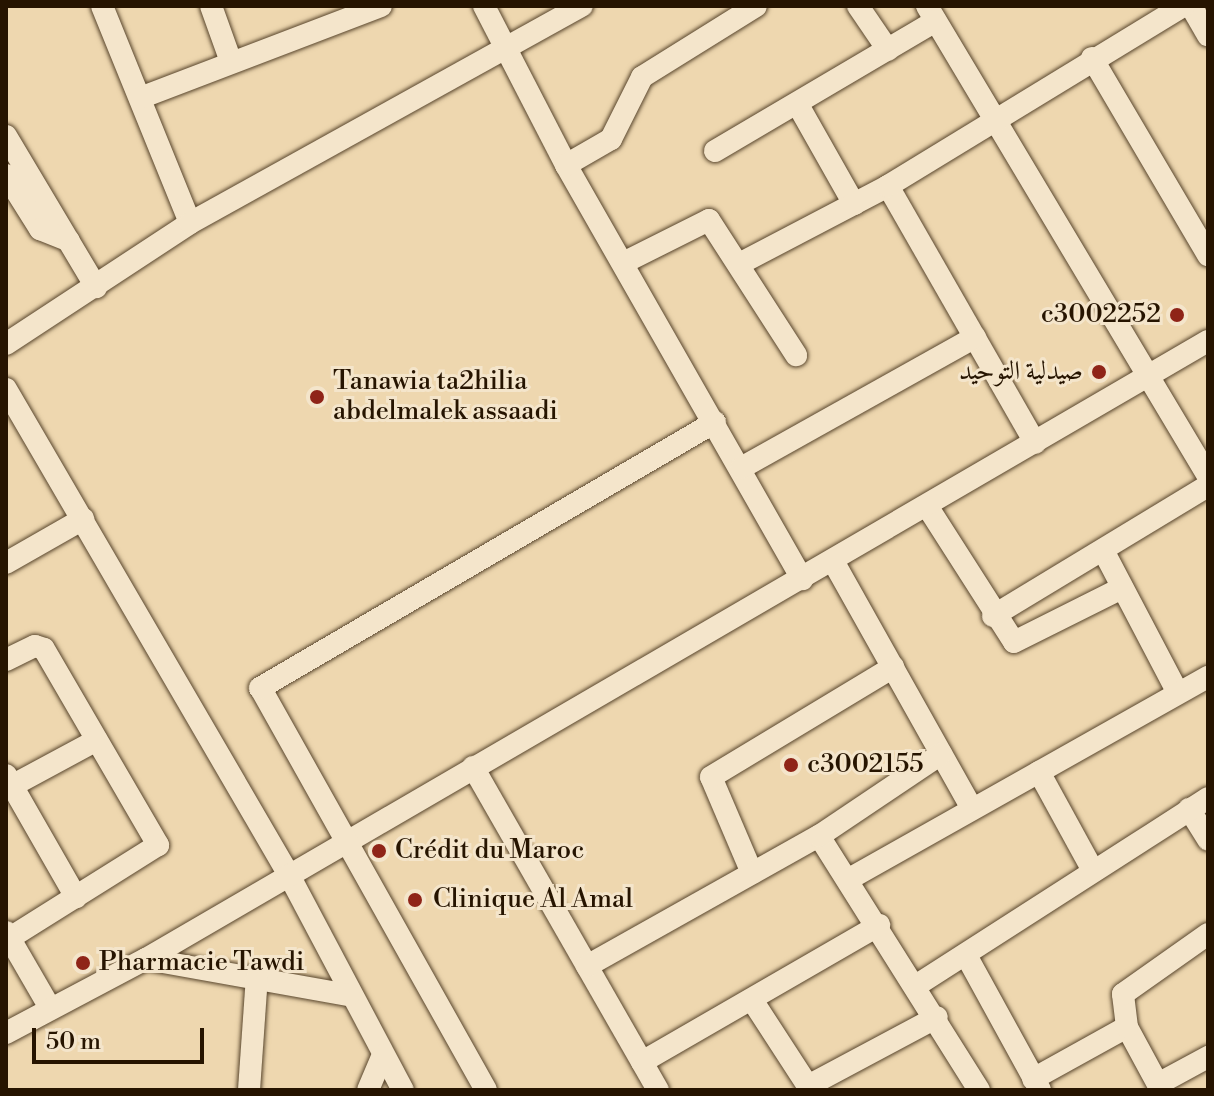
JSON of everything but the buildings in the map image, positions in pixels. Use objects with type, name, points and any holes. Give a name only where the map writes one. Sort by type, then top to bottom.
[{"type":"street","points":[[102,6],[190,223]]},
{"type":"street","points":[[211,6],[231,62]]},
{"type":"street","points":[[140,98],[381,6]]},
{"type":"street","points":[[484,6],[503,51],[566,165],[802,579]]},
{"type":"street","points":[[6,344],[190,223],[582,6]]},
{"type":"street","points":[[566,165],[611,139],[642,77],[756,6]]},
{"type":"street","points":[[858,6],[888,50]]},
{"type":"street","points":[[741,263],[888,186],[1092,58],[1183,6]]},
{"type":"street","points":[[1191,6],[1208,36]]},
{"type":"street","points":[[715,151],[888,50],[932,14],[992,120],[1152,375],[1208,476]]},
{"type":"street","points":[[1092,58],[1208,255]]},
{"type":"street","points":[[798,105],[854,204]]},
{"type":"street","points":[[6,136],[96,287]]},
{"type":"street","points":[[6,175],[40,229],[69,241]]},
{"type":"street","points":[[888,186],[1035,443]]},
{"type":"street","points":[[623,263],[709,220],[741,263],[796,355]]},
{"type":"street","points":[[741,468],[975,337]]},
{"type":"street","points":[[6,1033],[146,959],[1208,341]]},
{"type":"street","points":[[6,389],[289,875],[349,995],[403,1090]]},
{"type":"street","points":[[486,1090],[343,845],[262,698],[264,681],[715,422]]},
{"type":"street","points":[[993,616],[1104,552],[1208,486]]},
{"type":"street","points":[[927,506],[1006,637],[1025,641],[1122,588]]},
{"type":"street","points":[[6,563],[83,519]]},
{"type":"street","points":[[1104,552],[1178,693]]},
{"type":"street","points":[[833,561],[972,809]]},
{"type":"street","points":[[6,660],[35,646],[44,649],[158,845],[76,897],[8,935],[50,1008]]},
{"type":"street","points":[[752,873],[711,777],[893,667]]},
{"type":"street","points":[[849,879],[1208,677]]},
{"type":"street","points":[[76,897],[8,784],[97,740]]},
{"type":"street","points":[[587,966],[819,836],[941,754]]},
{"type":"street","points":[[473,767],[658,1090]]},
{"type":"street","points":[[1039,772],[1091,867]]},
{"type":"street","points":[[917,985],[967,957],[1091,867],[1199,804],[1208,840]]},
{"type":"street","points":[[819,836],[917,985],[979,1090]]},
{"type":"street","points":[[642,1062],[754,1003],[879,925]]},
{"type":"street","points":[[1208,934],[1130,982],[1122,1005],[1127,1027],[1159,1087],[1208,1057]]},
{"type":"street","points":[[967,957],[1036,1084],[1127,1027]]},
{"type":"street","points":[[146,959],[349,995]]},
{"type":"street","points":[[249,1090],[257,977]]},
{"type":"street","points":[[754,1003],[801,1081],[819,1086],[852,1080],[937,1017]]},
{"type":"street","points":[[368,1090],[383,1055]]},
{"type":"place","name":"c3002252","points":[[1177,315]]},
{"type":"place","name":"صيدلية التوحيد","points":[[1099,372]]},
{"type":"place","name":"Tanawia ta2hilia abdelmalek assaadi","points":[[317,397]]},
{"type":"place","name":"c3002155","points":[[791,765]]},
{"type":"place","name":"Crédit du Maroc","points":[[379,851]]},
{"type":"place","name":"Clinique Al Amal","points":[[415,900]]},
{"type":"place","name":"Pharmacie Tawdi","points":[[83,963]]}]
